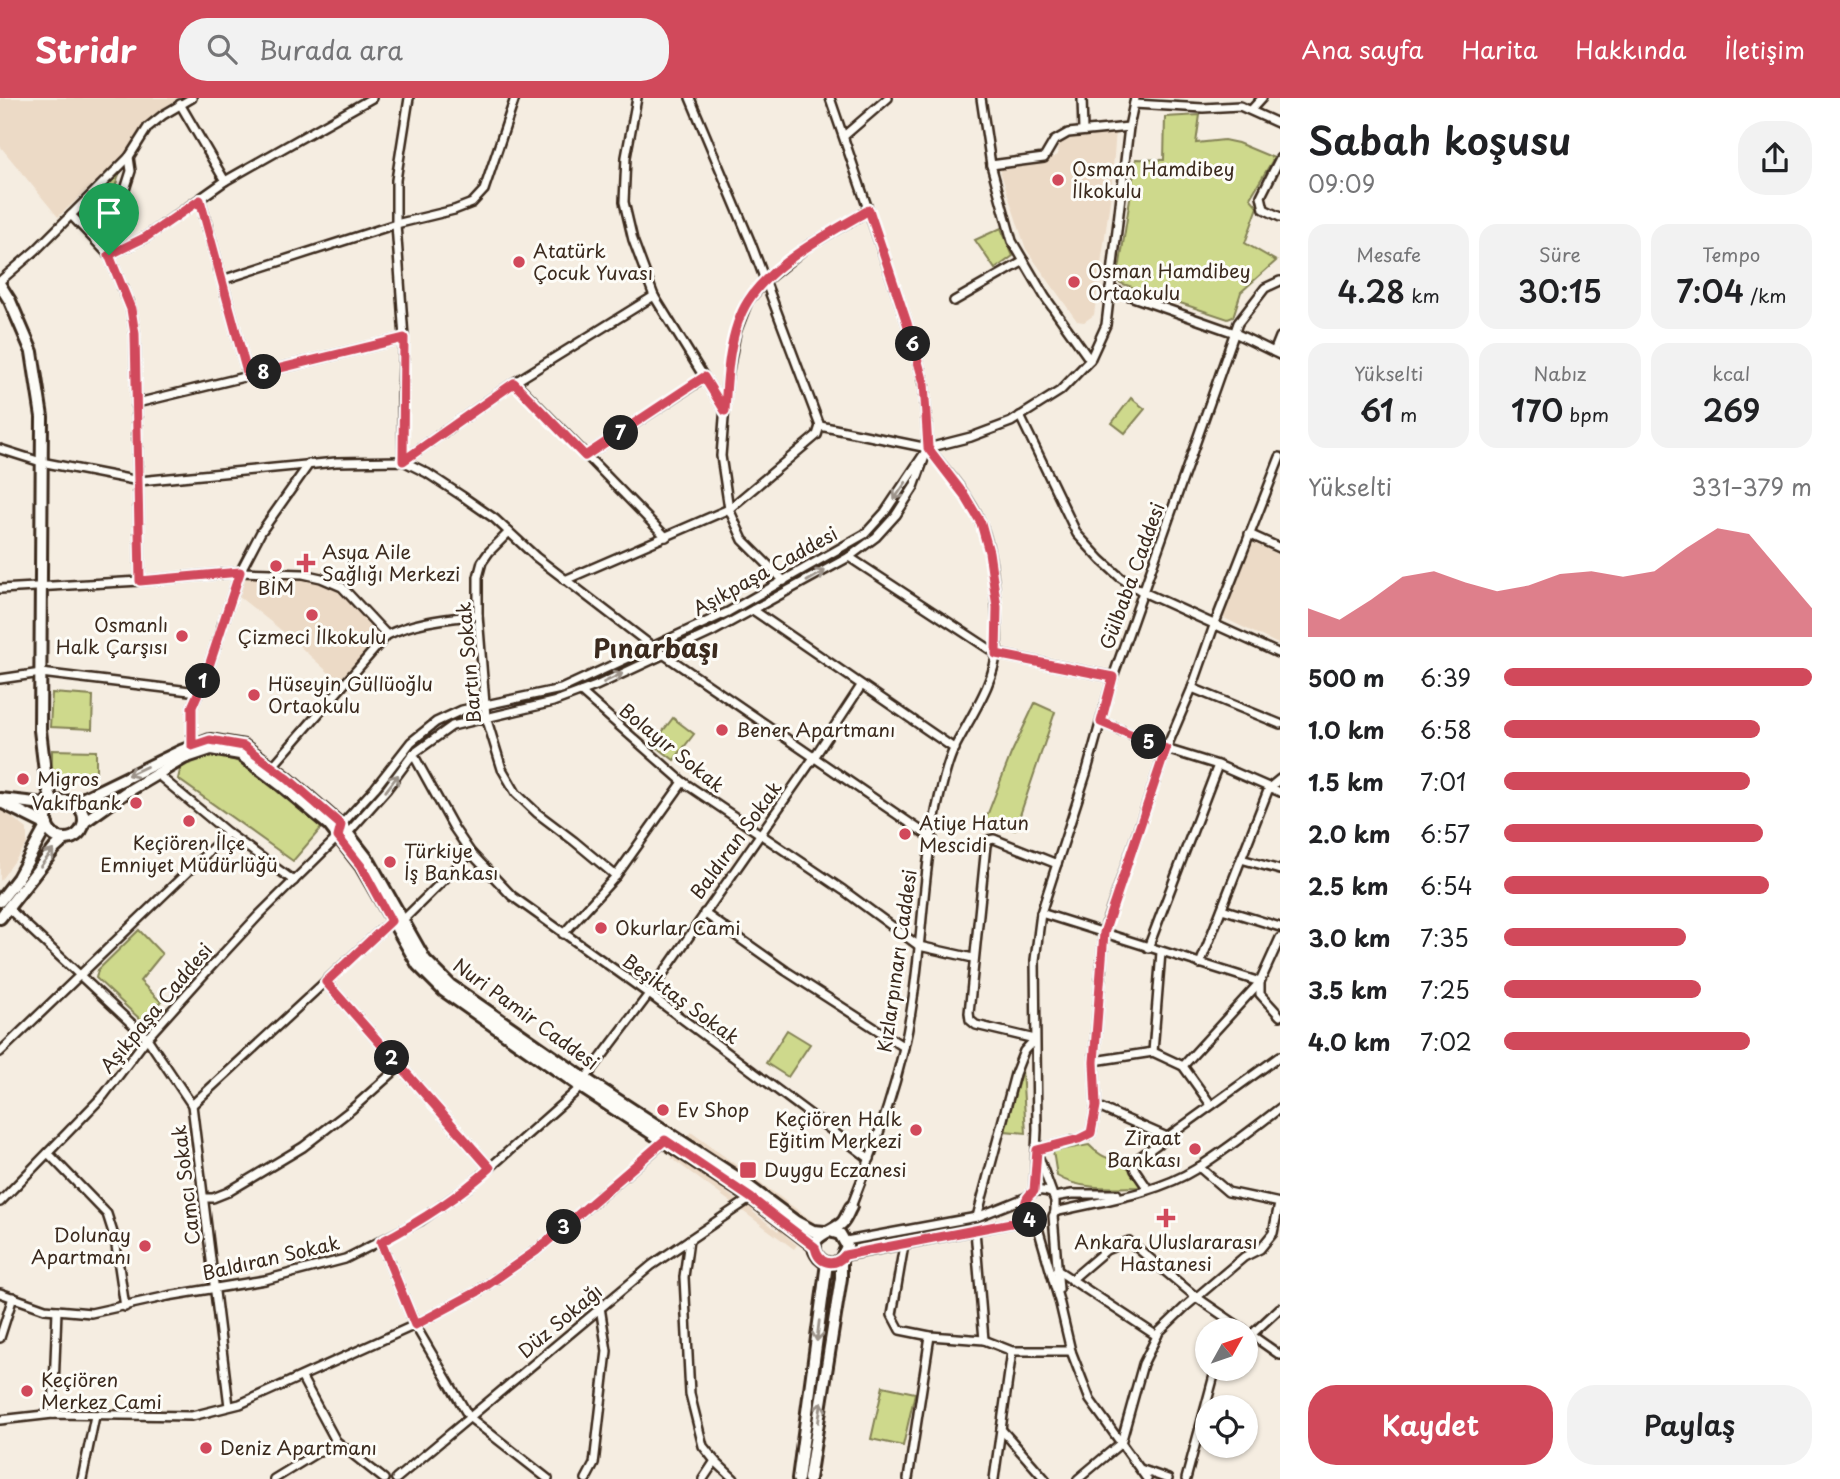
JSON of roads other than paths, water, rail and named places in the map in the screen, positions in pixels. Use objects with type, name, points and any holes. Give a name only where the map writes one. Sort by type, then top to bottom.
[{"type":"main road","points":[[0,283],[32,352],[42,417],[40,730],[46,780],[54,805]]},
{"type":"main road","name":"Nuri Pamir Caddesi","points":[[74,803],[104,786],[192,746],[210,740],[244,746],[272,767],[369,861],[397,921],[425,960],[450,985],[583,1083],[751,1198],[815,1247]]},
{"type":"main road","name":"Nuri Pamir Caddesi","points":[[85,822],[125,793],[184,758],[211,749],[240,754],[329,825],[342,832]]},
{"type":"main road","points":[[0,801],[54,805]]},
{"type":"main road","points":[[0,801],[47,825],[54,835],[65,839]]},
{"type":"main road","points":[[0,918],[4,905],[47,825],[47,814],[54,805],[63,801],[74,803],[82,811],[85,822],[76,836],[65,839],[55,848],[4,905]]},
{"type":"main road","name":"Nuri Pamir Caddesi","points":[[583,1083],[736,1177],[796,1222],[813,1231],[827,1232]]},
{"type":"main road","points":[[843,1258],[827,1263],[819,1259],[815,1247],[818,1238],[842,1222],[851,1207]]},
{"type":"main road","points":[[809,1479],[851,1207]]},
{"type":"main road","points":[[827,1232],[840,1234],[845,1241]]},
{"type":"main road","points":[[798,1479],[827,1263]]},
{"type":"street","points":[[0,283],[129,157],[148,127],[192,98]]},
{"type":"street","points":[[109,255],[146,237],[225,181],[372,98]]},
{"type":"street","points":[[403,461],[404,338],[396,224],[396,180],[409,98]]},
{"type":"street","points":[[222,280],[396,224],[472,203],[484,190],[515,98]]},
{"type":"street","points":[[637,98],[626,157],[624,202],[633,240],[654,296],[725,411]]},
{"type":"street","points":[[565,580],[729,509],[817,435],[820,426],[751,243],[690,98]]},
{"type":"street","points":[[830,98],[907,323],[924,383],[928,448]]},
{"type":"street","points":[[844,136],[888,98]]},
{"type":"street","points":[[981,98],[990,165],[1012,240],[1045,297],[1090,360]]},
{"type":"street","points":[[1082,98],[1083,131]]},
{"type":"street","points":[[1203,108],[1204,98]]},
{"type":"street","points":[[1251,110],[1262,98]]},
{"type":"street","points":[[820,426],[928,448],[971,437],[1020,416],[1060,391],[1090,360],[1106,325],[1134,101],[1203,108],[1240,106],[1280,124]]},
{"type":"street","points":[[180,104],[225,181]]},
{"type":"street","points":[[990,165],[1044,158],[1059,136],[1129,127]]},
{"type":"street","points":[[129,157],[131,171],[108,243],[109,255],[131,309],[135,334],[140,581]]},
{"type":"street","points":[[1280,158],[1261,196],[1264,209],[1280,218]]},
{"type":"street","points":[[200,200],[248,376]]},
{"type":"street","points":[[784,582],[743,540],[729,509],[721,456],[727,381],[736,332],[748,301],[765,281],[808,246],[869,210]]},
{"type":"street","points":[[71,215],[109,255]]},
{"type":"street","points":[[954,300],[1024,261]]},
{"type":"street","name":"Gülbaba Caddesi","points":[[1037,1150],[1035,960],[1041,913],[1113,677],[1238,323],[1265,288],[1280,281]]},
{"type":"street","points":[[1110,289],[1235,334],[1277,353],[1280,337]]},
{"type":"street","points":[[403,461],[514,383],[654,296]]},
{"type":"street","points":[[137,403],[404,338]]},
{"type":"street","points":[[585,456],[704,377]]},
{"type":"street","points":[[514,383],[666,537]]},
{"type":"street","points":[[1020,416],[1077,534],[1121,578],[1143,592],[1280,654]]},
{"type":"street","name":"Aşıkpaşa Caddesi","points":[[0,1202],[104,1096],[146,1038],[258,916],[387,789],[413,754],[452,726],[553,702],[581,692],[753,610],[849,557],[876,537],[896,515],[914,487],[928,448]]},
{"type":"street","name":"Aşıkpaşa Caddesi","points":[[342,832],[411,742],[436,722],[462,710],[561,689],[728,612],[784,582],[865,534],[885,512],[928,448]]},
{"type":"street","name":"Kızlarpınarı Caddesi","points":[[851,1207],[891,1098],[904,1047],[912,1006],[938,804],[947,766],[987,684],[996,654],[997,607],[989,552],[981,523],[965,496],[928,448]]},
{"type":"street","points":[[0,450],[41,462],[139,481],[336,461],[403,461],[462,496],[653,647],[933,839]]},
{"type":"street","points":[[1037,1150],[1079,1139],[1091,1133],[1096,1106],[1094,1062],[1104,933],[1166,749],[1280,457]]},
{"type":"street","points":[[192,746],[192,707],[206,675],[240,572],[261,532],[309,464]]},
{"type":"street","name":"Bartın Sokak","points":[[509,532],[482,562],[478,577],[478,615],[486,717],[502,769],[516,793],[537,813],[616,876]]},
{"type":"street","points":[[1250,534],[1280,548]]},
{"type":"street","points":[[849,557],[996,654],[1113,677]]},
{"type":"street","points":[[0,589],[240,572],[303,574],[342,587],[387,635]]},
{"type":"street","points":[[753,610],[954,749]]},
{"type":"street","points":[[272,767],[387,635],[402,627],[478,615]]},
{"type":"street","points":[[0,679],[41,673],[198,692]]},
{"type":"street","name":"Baldıran Sokak","points":[[0,1293],[45,1308],[92,1313],[168,1296],[265,1280],[345,1259],[420,1221],[468,1187],[583,1083],[649,994],[861,686]]},
{"type":"street","points":[[1192,688],[1280,724]]},
{"type":"street","name":"Bolayır Sokak","points":[[581,692],[683,782],[919,946]]},
{"type":"street","points":[[1101,722],[1166,749],[1218,765],[1280,792]]},
{"type":"street","name":"Beşiktaş Sokak","points":[[413,754],[471,853],[512,896],[649,994],[870,1159]]},
{"type":"street","points":[[1149,948],[1218,765]]},
{"type":"street","points":[[157,774],[228,833],[294,881]]},
{"type":"street","points":[[1200,964],[1269,788],[1280,779]]},
{"type":"street","points":[[563,934],[616,876],[683,782]]},
{"type":"street","points":[[0,1052],[228,833]]},
{"type":"street","points":[[1035,1039],[976,1026],[970,1020],[973,958],[986,845],[989,840],[994,839],[1057,864]]},
{"type":"street","points":[[192,1105],[471,853]]},
{"type":"street","points":[[1241,859],[1280,870]]},
{"type":"street","name":"Camcı Sokak","points":[[4,905],[146,1038],[192,1105],[229,1406]]},
{"type":"street","points":[[1222,909],[1280,927]]},
{"type":"street","points":[[704,913],[786,971],[904,1047]]},
{"type":"street","points":[[1041,913],[1260,982]]},
{"type":"street","points":[[1183,1066],[1260,982],[1280,938]]},
{"type":"street","points":[[919,946],[973,958]]},
{"type":"street","points":[[1153,1052],[1161,952]]},
{"type":"street","points":[[326,982],[490,1168]]},
{"type":"street","points":[[1260,982],[1259,994],[1280,1016]]},
{"type":"street","points":[[977,1217],[1015,1074],[1024,1051],[1035,1039]]},
{"type":"street","points":[[1094,1062],[1153,1052],[1183,1066],[1211,1105]]},
{"type":"street","points":[[1148,1189],[1133,1164],[1280,1056]]},
{"type":"street","points":[[204,1198],[214,1198],[228,1192],[303,1147],[352,1109],[399,1067]]},
{"type":"street","points":[[1096,1106],[1167,1137]]},
{"type":"street","points":[[843,1258],[975,1230],[1034,1220],[1045,1222],[1054,1214],[1148,1189],[1199,1167],[1280,1108]]},
{"type":"street","points":[[0,1420],[53,1414],[192,1416],[240,1404],[302,1378],[415,1325],[477,1292],[536,1251],[665,1140]]},
{"type":"street","points":[[1037,1150],[1031,1194],[1025,1209],[1034,1220],[1060,1304],[1071,1352],[1090,1399],[1147,1479]]},
{"type":"street","points":[[1037,1150],[1052,1195],[1060,1304]]},
{"type":"street","points":[[48,1153],[107,1214],[115,1239],[125,1307]]},
{"type":"street","points":[[1078,1479],[1121,1443],[1143,1363],[1157,1336],[1196,1297],[1244,1257],[1260,1249],[1273,1233],[1279,1204],[1228,1192],[1199,1167]]},
{"type":"street","points":[[845,1241],[977,1217],[1044,1191],[1052,1195],[1128,1195]]},
{"type":"street","name":"Düz Sokağı","points":[[396,1479],[652,1265],[751,1198]]},
{"type":"street","points":[[975,1230],[984,1340]]},
{"type":"street","points":[[690,1240],[684,1277],[690,1394],[703,1446],[734,1479]]},
{"type":"street","points":[[1071,1280],[1106,1250],[1129,1241],[1226,1318]]},
{"type":"street","points":[[381,1242],[415,1325],[469,1417],[548,1479]]},
{"type":"street","points":[[904,1245],[892,1315],[900,1330],[930,1336],[984,1340],[1012,1351],[1071,1352]]},
{"type":"street","points":[[1057,1270],[1157,1336]]},
{"type":"street","points":[[0,1338],[13,1297]]},
{"type":"street","points":[[586,1479],[594,1464],[607,1351],[600,1307]]},
{"type":"street","points":[[1258,1325],[1280,1308]]},
{"type":"street","points":[[53,1414],[57,1310]]},
{"type":"street","points":[[918,1479],[908,1478],[930,1336]]},
{"type":"street","points":[[1258,1340],[1280,1355]]},
{"type":"street","points":[[994,1479],[1012,1351]]},
{"type":"street","points":[[302,1378],[336,1441],[384,1479]]},
{"type":"street","points":[[1186,1479],[1212,1381]]},
{"type":"street","points":[[82,1479],[96,1416]]},
{"type":"street","points":[[1001,1429],[1045,1479]]},
{"type":"street","points":[[274,1479],[336,1441]]},
{"type":"street","points":[[703,1479],[715,1461]]},
{"type":"street","points":[[1140,1469],[1168,1479]]},
{"type":"place","name":"Osman Hamdibey İlkokulu","points":[[1058,180]]},
{"type":"place","name":"Atatürk Çocuk Yuvası","points":[[519,262]]},
{"type":"place","name":"Osman Hamdibey Ortaokulu","points":[[1074,282]]},
{"type":"place","name":"Asya Aile Sağlığı Merkezi","points":[[306,563]]},
{"type":"place","name":"BİM","points":[[276,566]]},
{"type":"place","name":"Çizmeci İlkokulu","points":[[312,615]]},
{"type":"place","name":"Osmanlı Halk Çarşısı","points":[[182,636]]},
{"type":"place","name":"Hüseyin Güllüoğlu Ortaokulu","points":[[254,695]]},
{"type":"place","name":"Bener Apartmanı","points":[[722,730]]},
{"type":"place","name":"Migros","points":[[23,779]]},
{"type":"place","name":"Vakıfbank","points":[[136,803]]},
{"type":"place","name":"Keçiören İlçe Emniyet Müdürlüğü","points":[[189,821]]},
{"type":"place","name":"Atiye Hatun Mescidi","points":[[905,834]]},
{"type":"place","name":"Türkiye İş Bankası","points":[[390,862]]},
{"type":"place","name":"Okurlar Cami","points":[[601,928]]},
{"type":"place","name":"Ev Shop","points":[[663,1110]]},
{"type":"place","name":"Keçiören Halk Eğitim Merkezi","points":[[916,1130]]},
{"type":"place","name":"Ziraat Bankası","points":[[1195,1149]]},
{"type":"place","name":"Duygu Eczanesi","points":[[748,1170]]},
{"type":"place","name":"Ankara Uluslararası Hastanesi","points":[[1166,1218]]},
{"type":"place","name":"Dolunay Apartmanı","points":[[145,1246]]},
{"type":"place","name":"Keçiören Merkez Cami","points":[[27,1391]]},
{"type":"place","name":"Deniz Apartmanı","points":[[206,1448]]},
{"type":"district","name":"Pınarbaşı","points":[[656,649]]}]
